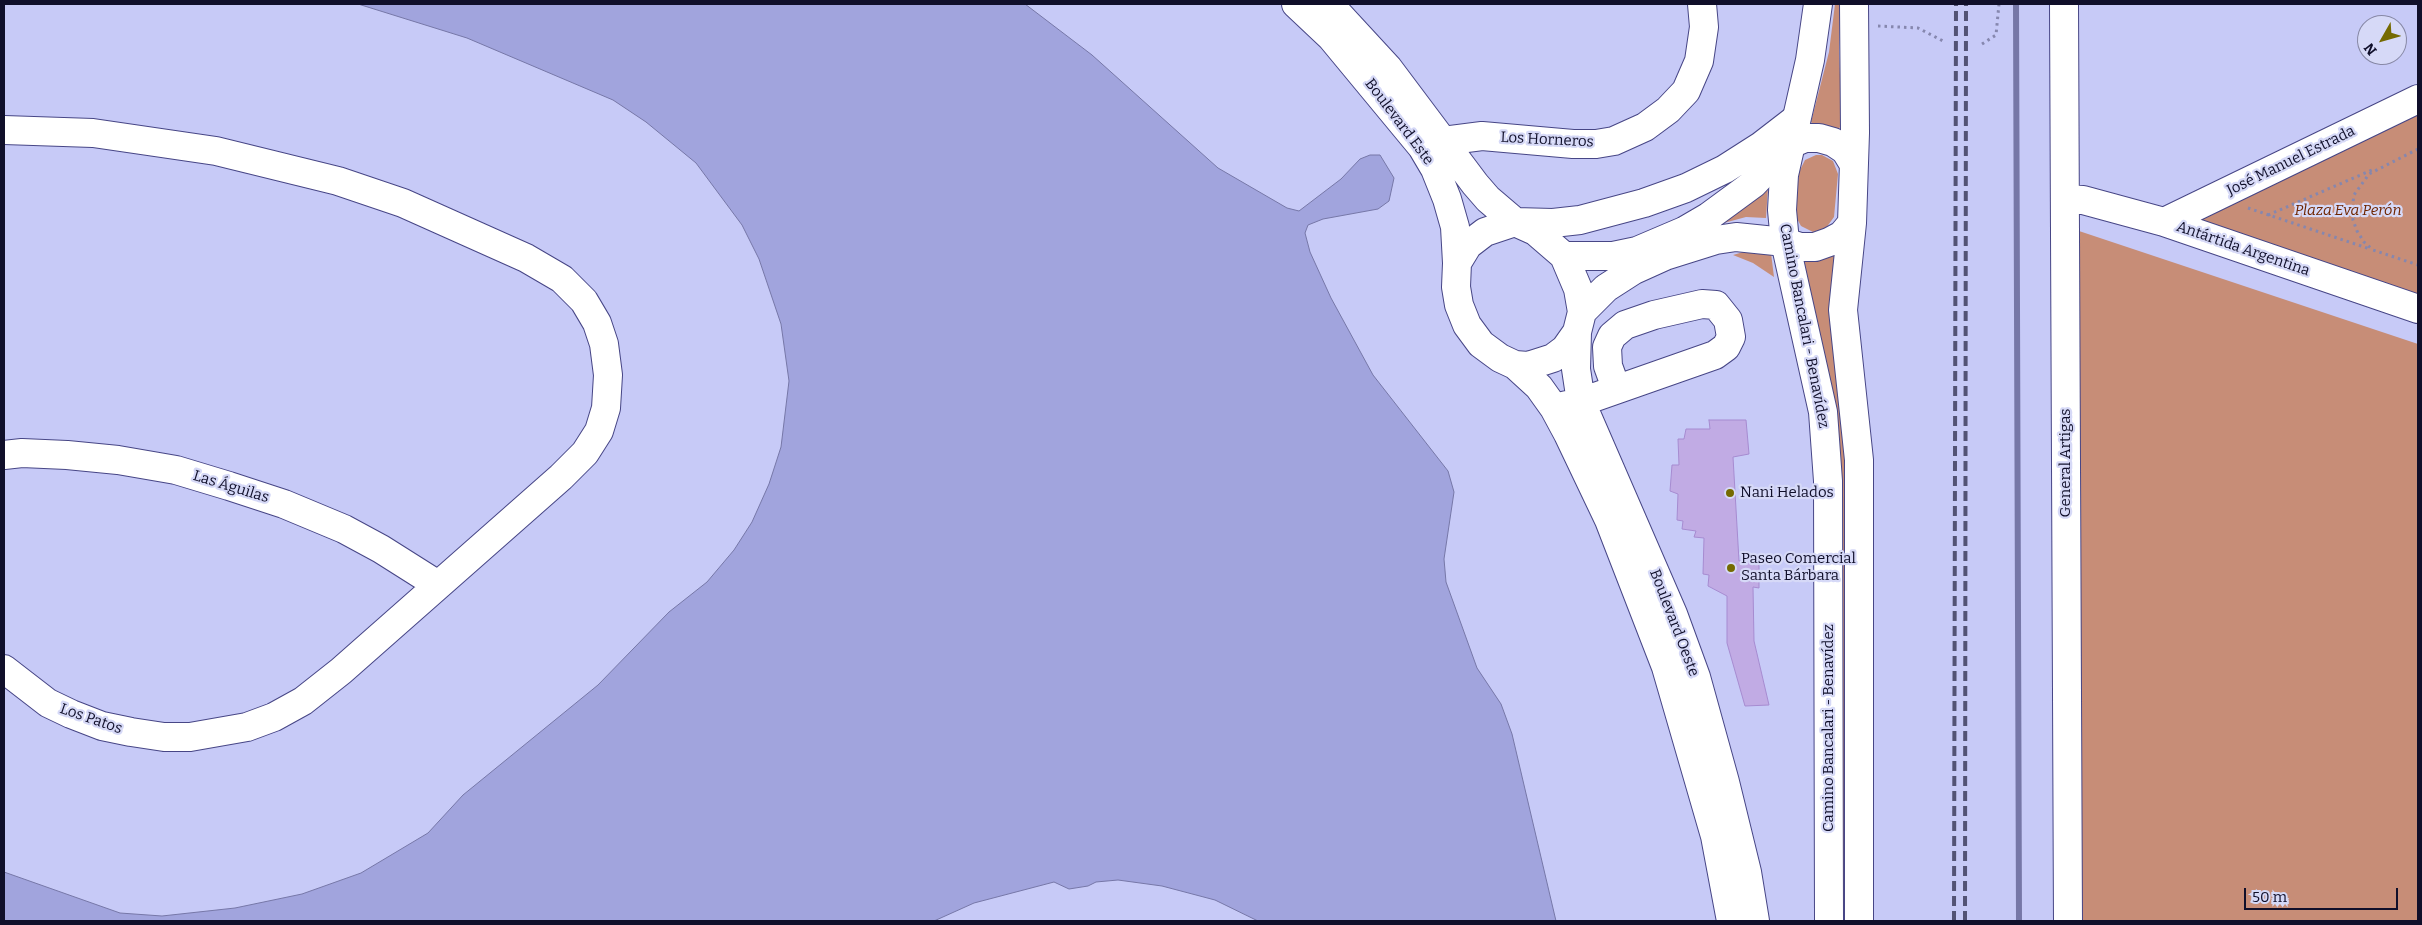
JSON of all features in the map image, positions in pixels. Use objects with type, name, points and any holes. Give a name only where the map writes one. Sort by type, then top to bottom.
[{"type":"street","name":"Boulevard Este","points":[[1296,4],[1331,37],[1488,199],[1515,222]]},
{"type":"street","name":"Boulevard Este","points":[[1329,4],[1388,68],[1433,144],[1435,169],[1447,199],[1455,227],[1458,263]]},
{"type":"street","name":"Los Horneros","points":[[1433,144],[1482,136],[1573,144],[1596,144],[1614,140],[1645,128],[1668,110],[1686,91],[1699,61],[1704,27],[1702,4]]},
{"type":"street","name":"Camino Bancalari - Benavídez","points":[[1818,4],[1810,60],[1784,175],[1782,210],[1785,242],[1823,412],[1828,481],[1829,921]]},
{"type":"street","name":"Camino Bancalari - Benavídez","points":[[1854,4],[1855,133],[1852,223],[1844,310],[1859,460],[1859,921]]},
{"type":"street","name":"General Artigas","points":[[2064,4],[2068,921]]},
{"type":"street","name":"José Manuel Estrada","points":[[2164,222],[2418,99]]},
{"type":"street","name":"Los Patos","points":[[4,130],[93,134],[216,151],[338,181],[403,203],[526,258],[562,279],[584,301],[597,323],[604,344],[608,375],[606,408],[599,431],[585,453],[561,477],[340,672],[303,701],[274,717],[247,727],[190,737],[164,737],[131,732],[102,726],[48,703],[4,669]]},
{"type":"street","points":[[1793,131],[1805,138],[1819,138],[1833,142],[1844,150],[1853,163]]},
{"type":"street","points":[[1793,131],[1762,146],[1725,169],[1669,194],[1607,214],[1580,220],[1554,223],[1515,222],[1485,232],[1468,245],[1458,263],[1456,287],[1459,305],[1467,325],[1482,344],[1500,358],[1515,365],[1528,366],[1553,358],[1565,349],[1579,322],[1606,288],[1627,274],[1665,256],[1716,240],[1736,237],[1785,242],[1800,247],[1815,247],[1830,242],[1842,235],[1852,223]]},
{"type":"street","points":[[1564,256],[1613,256],[1636,251],[1684,231],[1708,217],[1753,184],[1793,131]]},
{"type":"street","name":"Antártida Argentina","points":[[2065,199],[2083,200],[2164,222],[2418,309]]},
{"type":"street","points":[[1515,222],[1535,231],[1564,256],[1575,281],[1579,322]]},
{"type":"street","name":"Boulevard Oeste","points":[[1579,322],[1579,390],[1672,614],[1696,677],[1695,719],[1731,921]]},
{"type":"street","name":"Boulevard Oeste","points":[[1515,365],[1539,387],[1554,408],[1609,520],[1666,667],[1695,719],[1747,872],[1755,921]]},
{"type":"street","points":[[1554,408],[1579,390],[1612,377]]},
{"type":"street","name":"Las Águilas","points":[[4,455],[22,453],[118,460],[176,470],[284,504],[344,529],[381,549],[438,585]]},
{"type":"path","points":[[1982,44],[1996,36],[2000,4]]},
{"type":"path","points":[[1875,26],[1918,28],[1945,42]]},
{"type":"path","points":[[2268,214],[2418,149]]},
{"type":"path","points":[[2373,250],[2364,242],[2357,231],[2352,209],[2354,195],[2361,183],[2379,167]]},
{"type":"path","points":[[2216,197],[2418,265]]},
{"type":"green space","points":[[1835,4],[1840,4],[1839,51],[1842,124],[1838,130],[1815,126],[1811,122],[1829,52]]},
{"type":"green space","name":"Plaza Eva Perón","points":[[2418,99],[2418,309],[2164,222]]},
{"type":"green space","points":[[1816,155],[1822,155],[1833,161],[1838,174],[1834,217],[1826,228],[1813,232],[1801,226],[1795,215],[1799,172],[1805,160]]},
{"type":"green space","points":[[1768,188],[1766,218],[1746,217],[1720,224]]},
{"type":"green space","points":[[2055,223],[2418,344],[2418,921],[2070,921]]},
{"type":"green space","points":[[1750,250],[1771,253],[1774,277],[1753,263],[1733,255]]},
{"type":"green space","points":[[1835,256],[1846,412],[1849,921],[1843,921],[1843,707],[1839,479],[1800,259]]},
{"type":"water","points":[[358,4],[1025,4],[1092,55],[1218,168],[1287,208],[1299,211],[1341,179],[1360,159],[1370,155],[1380,155],[1394,178],[1389,201],[1378,209],[1323,219],[1308,225],[1305,233],[1310,252],[1331,298],[1373,375],[1448,471],[1454,492],[1444,559],[1446,582],[1477,668],[1501,704],[1512,734],[1556,921],[1258,921],[1215,900],[1162,886],[1118,880],[1096,882],[1088,886],[1069,889],[1054,882],[974,903],[934,921],[4,921],[4,872],[120,913],[162,916],[235,908],[302,894],[361,873],[428,833],[463,795],[598,685],[669,612],[707,582],[734,550],[752,522],[769,484],[781,447],[789,381],[781,324],[759,259],[742,225],[696,163],[646,122],[613,100],[467,38]]},
{"type":"building","name":"Paseo Comercial Santa Bárbara","points":[[1709,420],[1746,420],[1749,454],[1733,457],[1739,561],[1759,562],[1759,588],[1753,587],[1754,641],[1769,705],[1745,706],[1727,643],[1727,596],[1708,586],[1709,575],[1703,574],[1704,538],[1694,537],[1696,531],[1682,529],[1683,521],[1677,520],[1678,494],[1670,491],[1672,465],[1679,465],[1678,439],[1684,439],[1686,429],[1710,429]]},
{"type":"waterway","points":[[2016,4],[2019,921]]},
{"type":"railway","points":[[1954,921],[1956,4]]},
{"type":"railway","points":[[1965,921],[1966,4]]},
{"type":"place","name":"Nani Helados","points":[[1730,493]]},
{"type":"place","name":"Paseo Comercial Santa Bárbara","points":[[1731,568]]}]
